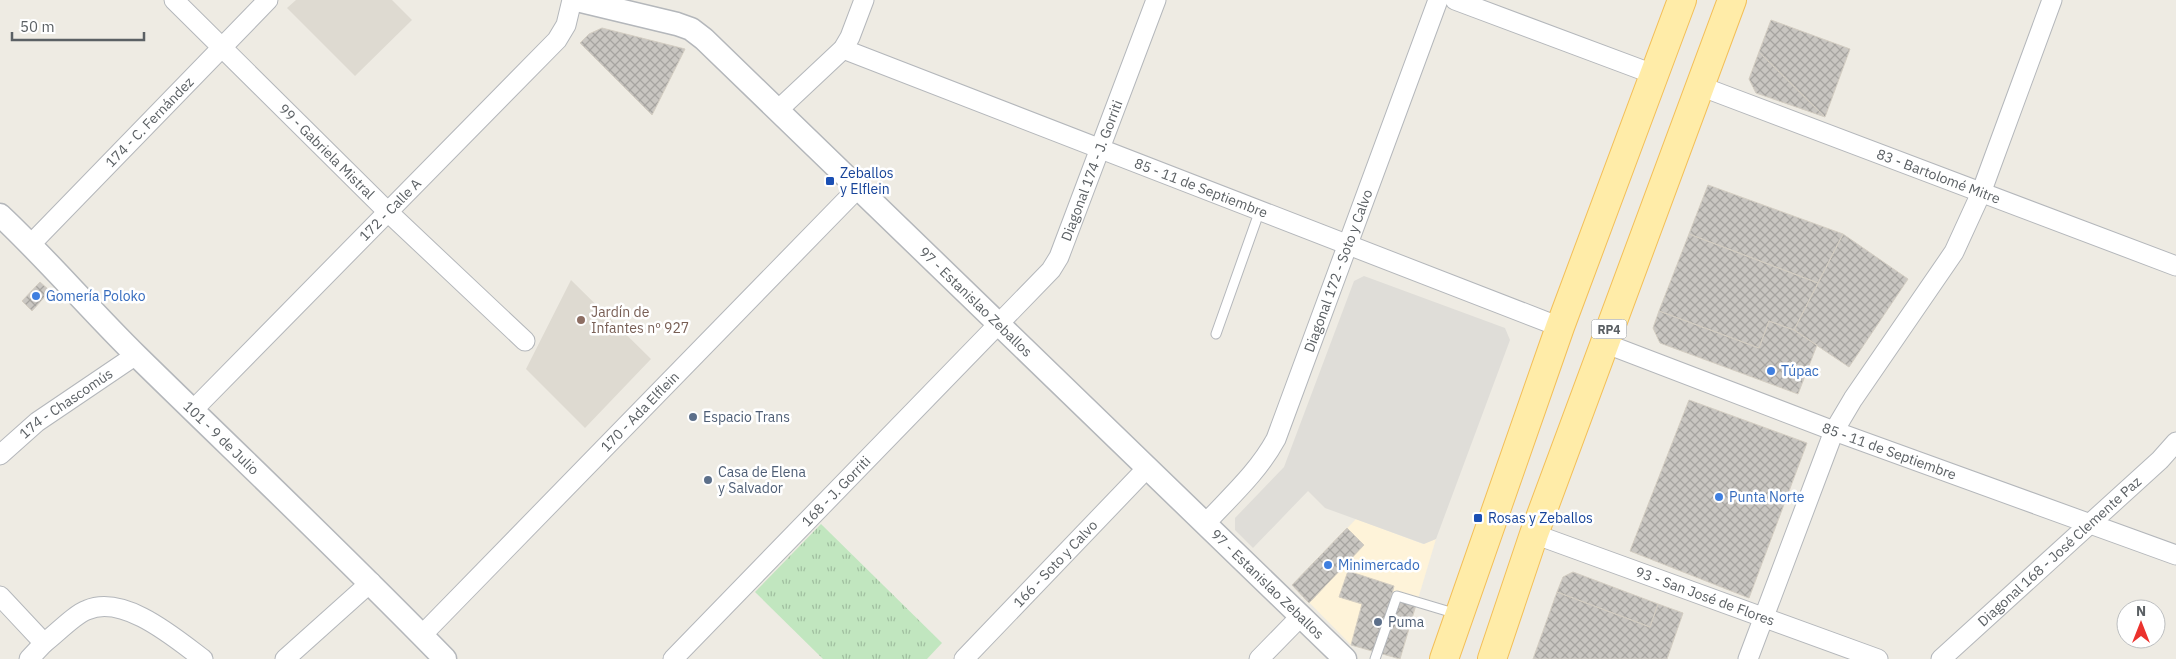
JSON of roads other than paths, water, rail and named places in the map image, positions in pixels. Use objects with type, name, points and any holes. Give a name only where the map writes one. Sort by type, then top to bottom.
[{"type":"main road","points":[[1444,659],[1560,327],[1682,0]]},
{"type":"main road","name":"RP4","points":[[1492,659],[1534,534],[1732,0]]},
{"type":"street","name":"99 - Gabriela Mistral","points":[[174,0],[387,211],[525,341]]},
{"type":"street","name":"174 - C. Fernández","points":[[32,244],[268,0]]},
{"type":"street","name":"172 - Calle A","points":[[193,410],[557,40],[566,25],[572,0]]},
{"type":"street","name":"97 - Estanislao Zeballos","points":[[577,0],[691,29],[704,39],[1345,659]]},
{"type":"street","points":[[778,110],[843,49],[850,37],[864,0]]},
{"type":"street","name":"Diagonal 174 - J. Gorriti","points":[[999,325],[1051,270],[1059,257],[1156,0]]},
{"type":"street","name":"Diagonal 172 - Soto y Calvo","points":[[1206,523],[1254,472],[1266,457],[1276,439],[1438,0]]},
{"type":"street","points":[[1455,0],[1653,74]]},
{"type":"street","points":[[1748,659],[1834,431],[1853,399],[1954,252],[1981,193],[2052,0]]},
{"type":"street","name":"85 - 11 de Septiembre","points":[[843,49],[1560,327]]},
{"type":"street","name":"83 - Bartolomé Mitre","points":[[1700,86],[2176,266]]},
{"type":"street","name":"170 - Ada Elflein","points":[[422,635],[858,188]]},
{"type":"street","name":"101 - 9 de Julio","points":[[0,214],[32,244],[136,355],[371,582],[445,659]]},
{"type":"street","name":"168 - J. Gorriti","points":[[673,659],[999,325]]},
{"type":"street","name":"85 - 11 de Septiembre","points":[[1604,342],[1834,431],[2176,555]]},
{"type":"street","name":"174 - Chascomús","points":[[0,456],[37,422],[136,355]]},
{"type":"street","name":"Diagonal 168 - José Clemente Paz","points":[[1941,659],[2160,460],[2176,442]]},
{"type":"street","name":"166 - Soto y Calvo","points":[[964,659],[1148,467]]},
{"type":"street","name":"93 - San José de Flores","points":[[1534,534],[1878,659]]},
{"type":"street","points":[[285,659],[371,582]]},
{"type":"street","points":[[0,596],[44,643]]},
{"type":"street","points":[[29,659],[44,643],[86,610],[99,607],[134,613],[148,620],[203,659]]},
{"type":"street","points":[[1259,659],[1301,616]]},
{"type":"lane","points":[[1216,334],[1260,210]]},
{"type":"lane","points":[[1375,659],[1397,596],[1459,614]]},
{"type":"place","name":"Zeballos y Elflein","points":[[830,181]]},
{"type":"place","name":"Gomería Poloko","points":[[36,296]]},
{"type":"place","name":"Jardín de Infantes nº 927","points":[[581,320]]},
{"type":"place","name":"Túpac","points":[[1771,371]]},
{"type":"place","name":"Espacio Trans","points":[[693,417]]},
{"type":"place","name":"Casa de Elena y Salvador","points":[[708,480]]},
{"type":"place","name":"Punta Norte","points":[[1719,497]]},
{"type":"place","name":"Rosas y Zeballos","points":[[1478,518]]},
{"type":"place","name":"Minimercado","points":[[1328,565]]},
{"type":"place","name":"Puma","points":[[1378,622]]}]
